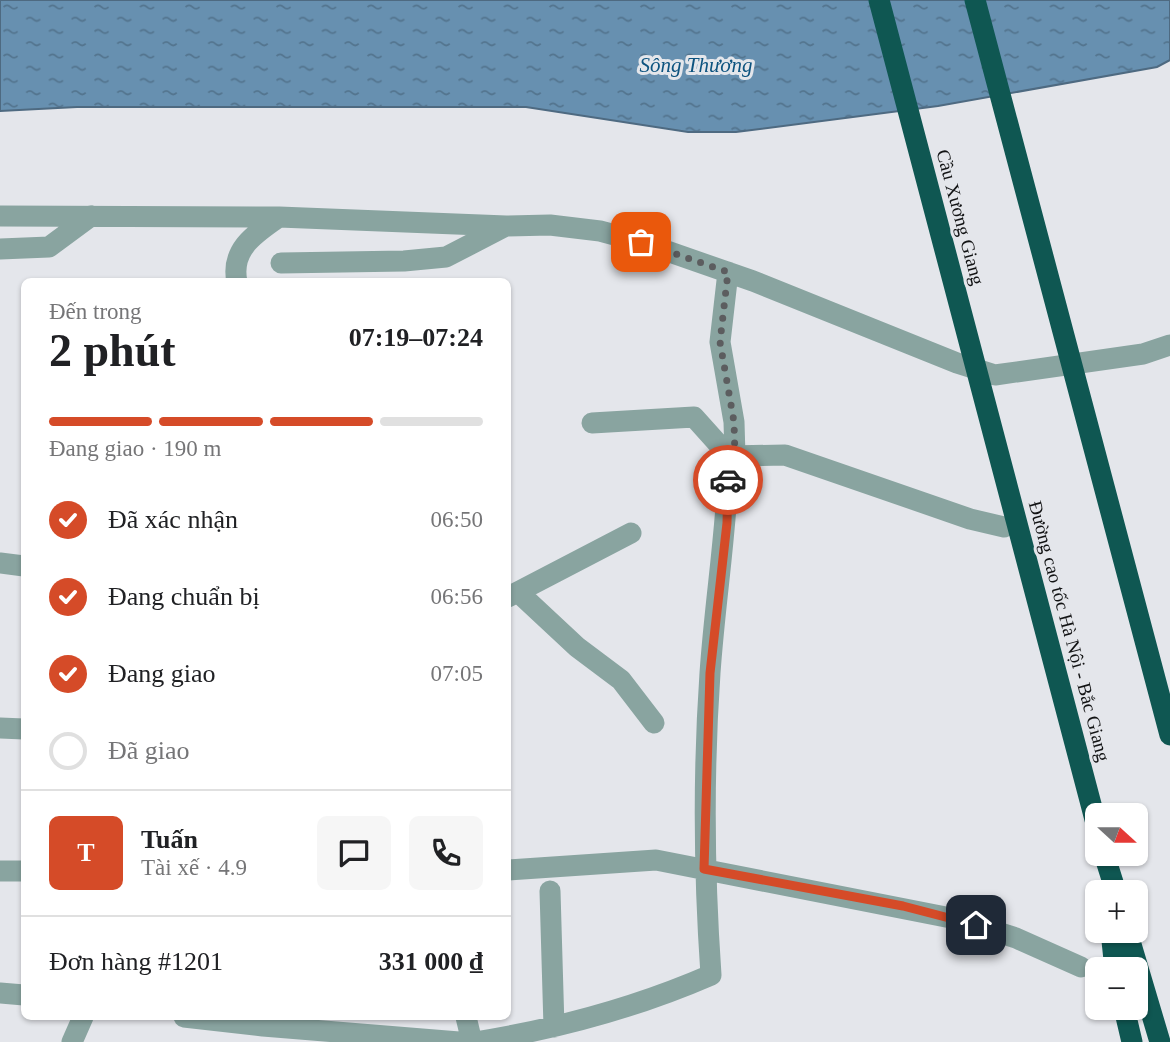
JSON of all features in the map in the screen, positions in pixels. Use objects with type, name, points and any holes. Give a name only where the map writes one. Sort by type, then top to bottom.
[{"type":"highway","name":"Cầu Xương Giang","points":[[879,0],[998,446]]},
{"type":"highway","points":[[975,0],[1170,735]]},
{"type":"highway","name":"Đường cao tốc Hà Nội - Bắc Giang","points":[[998,446],[1091,803]]},
{"type":"highway","points":[[1131,943],[1160,1042]]},
{"type":"highway","points":[[1127,1020],[1132,1042]]},
{"type":"street","points":[[0,216],[279,217],[506,226],[550,225],[600,231],[728,272],[957,363],[995,374],[1143,354],[1170,345]]},
{"type":"street","points":[[0,249],[48,247],[91,216]]},
{"type":"street","points":[[236,278],[242,246],[279,217]]},
{"type":"street","points":[[281,263],[404,261],[446,257],[506,226]]},
{"type":"street","points":[[467,1020],[474,1042],[554,1027],[649,1002],[711,975],[704,869],[710,673],[727,523],[734,422],[720,342],[728,272]]},
{"type":"street","points":[[592,423],[694,416],[732,456],[785,455],[970,519],[1004,527]]},
{"type":"street","points":[[631,533],[513,594],[621,680],[654,723]]},
{"type":"street","points":[[0,563],[21,566]]},
{"type":"street","points":[[0,727],[21,729]]},
{"type":"street","points":[[511,870],[656,860],[957,919],[1016,938],[1081,967]]},
{"type":"street","points":[[0,870],[21,871]]},
{"type":"street","points":[[550,891],[554,1027]]},
{"type":"street","points":[[0,993],[21,995]]},
{"type":"street","points":[[72,1042],[82,1020]]},
{"type":"street","points":[[198,1020],[264,1034],[459,1042]]},
{"type":"water","name":"Sông Thương","points":[[0,0],[1170,0],[1170,60],[1157,67],[938,106],[736,132],[688,132],[526,107],[77,107],[0,111]]},
{"type":"way so far","points":[[641,242],[728,272],[720,342],[734,422],[735,456],[729,456],[728,480]]},
{"type":"route","points":[[728,480],[727,523],[710,673],[704,869],[903,906],[976,925]]}]
